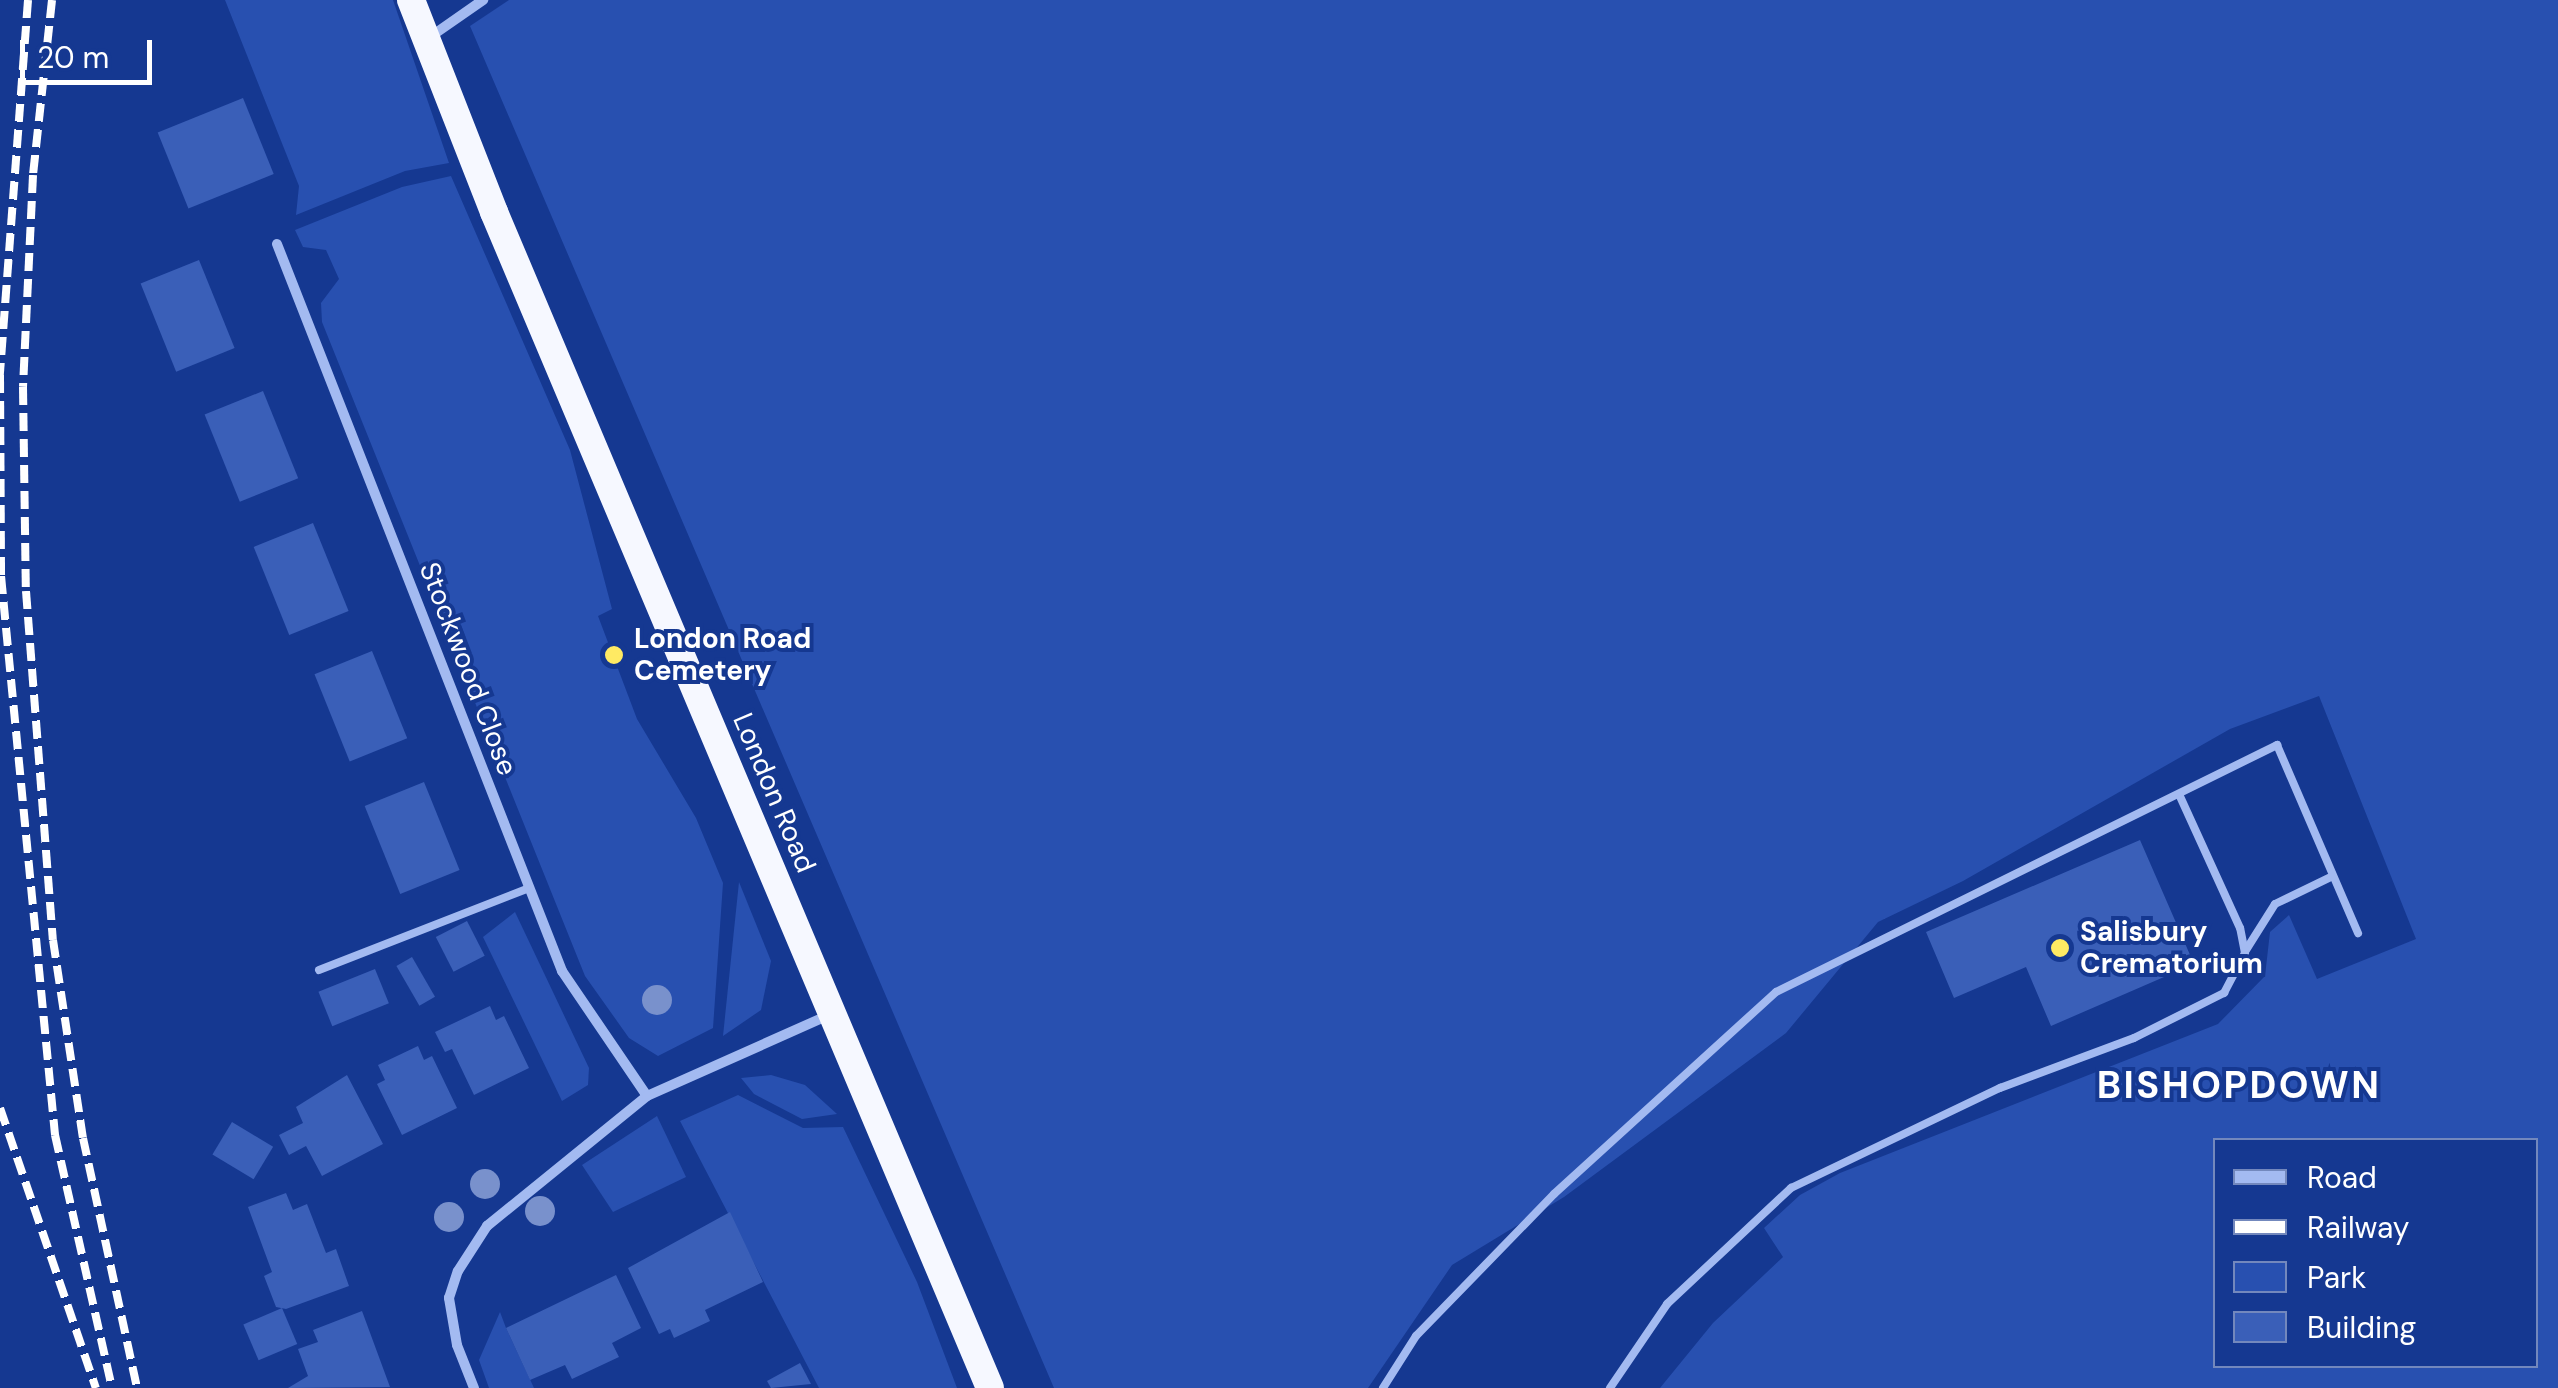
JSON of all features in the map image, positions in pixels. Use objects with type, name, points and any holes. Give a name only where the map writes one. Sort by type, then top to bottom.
[{"type":"highway","name":"London Road","points":[[411,0],[990,1388]]},
{"type":"street","points":[[425,40],[483,0]]},
{"type":"street","name":"Stockwood Close","points":[[277,244],[562,971],[647,1096]]},
{"type":"street","points":[[474,1388],[457,1345],[449,1298],[470,1247],[514,1201],[647,1096],[833,1013]]},
{"type":"lane","points":[[1384,1388],[1416,1336],[1554,1194],[1776,992],[1954,899],[2277,745],[2358,933]]},
{"type":"lane","points":[[2179,794],[2245,953]]},
{"type":"lane","points":[[1610,1388],[1667,1304],[1791,1188],[2000,1088],[2196,1011],[2224,994],[2252,932],[2275,904],[2333,876]]},
{"type":"lane","points":[[319,970],[530,888]]},
{"type":"green space","points":[[225,0],[393,0],[449,163],[405,171],[296,215],[299,186]]},
{"type":"green space","points":[[509,0],[2558,0],[2558,1388],[1660,1388],[1713,1323],[1783,1257],[1764,1228],[1800,1195],[1840,1173],[2218,1024],[2265,976],[2270,932],[2289,915],[2317,979],[2416,939],[2319,696],[2230,729],[1963,881],[1878,922],[1786,1033],[1564,1197],[1452,1265],[1368,1388],[1054,1388],[470,26]]},
{"type":"green space","points":[[451,176],[570,450],[612,609],[598,616],[637,719],[696,818],[723,883],[713,1028],[658,1056],[629,1038],[585,976],[322,322],[321,303],[339,279],[326,250],[303,247],[295,230],[402,187]]},
{"type":"green space","points":[[739,882],[771,961],[761,1010],[723,1036]]},
{"type":"green space","points":[[515,912],[589,1068],[588,1085],[562,1101],[483,937]]},
{"type":"green space","points":[[771,1075],[805,1085],[837,1114],[802,1119],[754,1094],[741,1078]]},
{"type":"green space","points":[[738,1095],[803,1128],[843,1127],[917,1282],[957,1388],[819,1388],[680,1121]]},
{"type":"green space","points":[[657,1116],[686,1177],[613,1212],[582,1165]]},
{"type":"green space","points":[[500,1312],[534,1388],[489,1388],[479,1360]]},
{"type":"building","points":[[243,98],[274,174],[188,208],[158,132]]},
{"type":"building","points":[[199,260],[235,348],[176,372],[141,284]]},
{"type":"building","points":[[263,391],[298,478],[240,502],[205,415]]},
{"type":"building","points":[[313,523],[349,611],[289,635],[254,547]]},
{"type":"building","points":[[372,651],[407,738],[350,761],[315,674]]},
{"type":"building","points":[[424,782],[460,870],[400,894],[365,806]]},
{"type":"building","name":"Salisbury Crematorium","points":[[2140,840],[2194,964],[2051,1026],[2026,967],[1954,998],[1926,932]]},
{"type":"building","points":[[467,921],[485,956],[454,972],[436,937]]},
{"type":"building","points":[[412,957],[435,997],[419,1006],[396,966]]},
{"type":"building","points":[[375,969],[389,1003],[332,1026],[318,992]]},
{"type":"building","points":[[490,1006],[496,1020],[504,1016],[529,1068],[474,1095],[452,1049],[445,1052],[435,1032]]},
{"type":"building","points":[[418,1046],[424,1060],[432,1056],[457,1108],[402,1135],[377,1084],[385,1080],[378,1065]]},
{"type":"building","points":[[347,1075],[383,1144],[322,1176],[306,1146],[289,1155],[279,1135],[303,1123],[296,1107]]},
{"type":"building","points":[[232,1122],[273,1147],[254,1179],[212,1155]]},
{"type":"building","points":[[286,1193],[293,1210],[307,1204],[326,1253],[336,1249],[349,1286],[286,1309],[276,1307],[264,1276],[272,1272],[248,1207]]},
{"type":"building","points":[[730,1212],[763,1282],[705,1310],[710,1321],[674,1338],[670,1329],[659,1334],[628,1268]]},
{"type":"building","points":[[616,1275],[641,1328],[612,1343],[619,1357],[572,1379],[565,1365],[530,1380],[506,1328]]},
{"type":"building","points":[[282,1308],[297,1344],[259,1360],[243,1324]]},
{"type":"building","points":[[362,1311],[390,1387],[288,1388],[308,1376],[298,1349],[318,1342],[313,1330]]},
{"type":"building","points":[[800,1363],[811,1384],[771,1388],[767,1381]]},
{"type":"railway","points":[[28,0],[0,375],[1,576],[55,1135],[112,1388]]},
{"type":"railway","points":[[52,0],[33,175],[23,387],[26,591],[53,940],[83,1138],[137,1388]]},
{"type":"railway","points":[[0,1108],[96,1388]]},
{"type":"place","name":"London Road Cemetery","points":[[614,655]]},
{"type":"place","name":"Salisbury Crematorium","points":[[2060,948]]},
{"type":"district","name":"BISHOPDOWN","points":[[2239,1086]]}]
